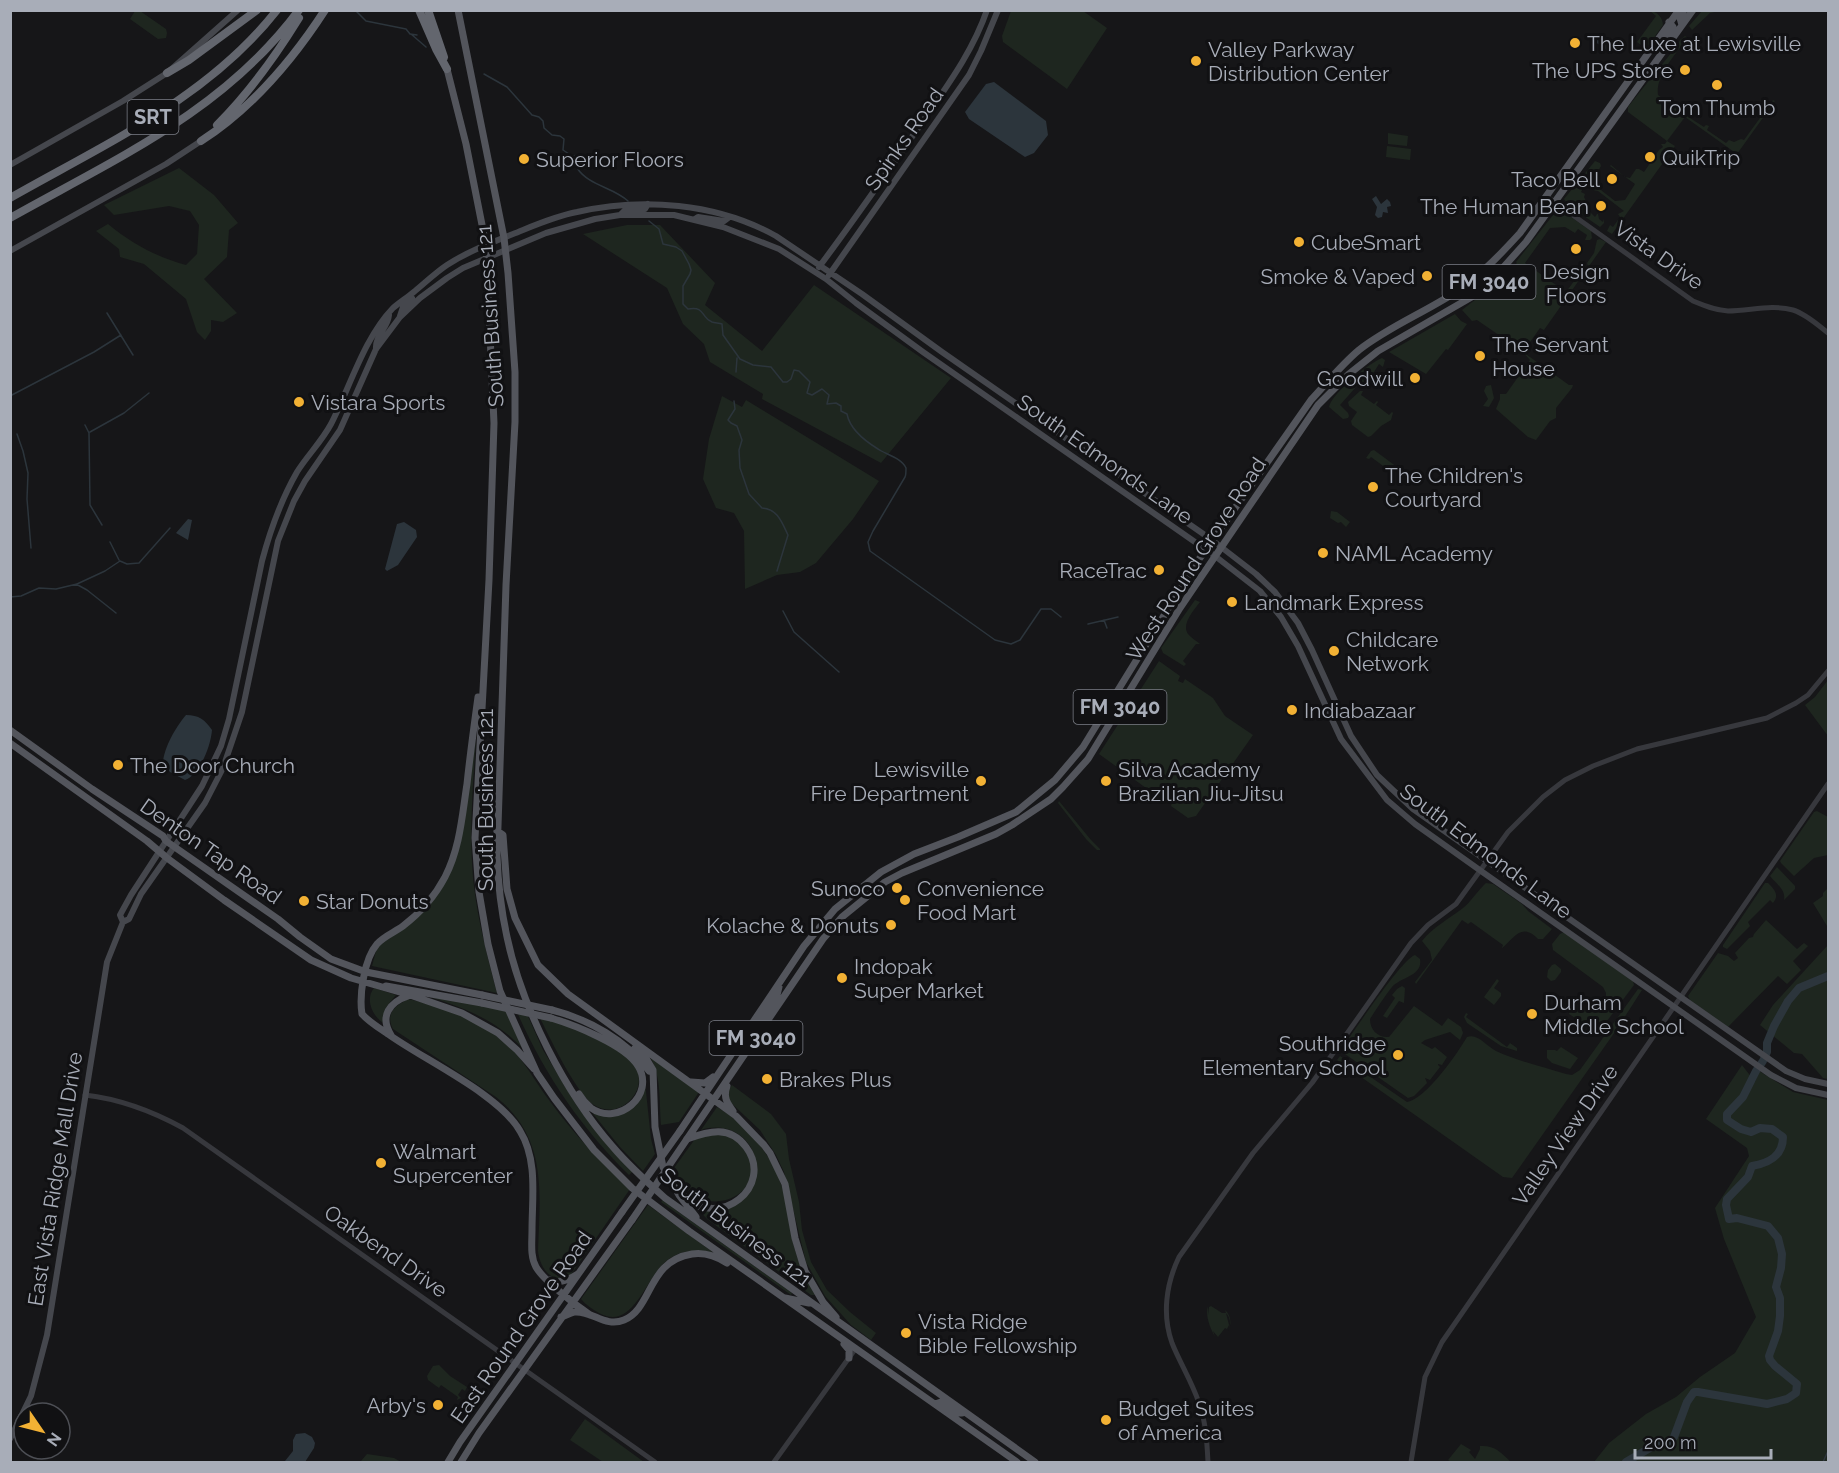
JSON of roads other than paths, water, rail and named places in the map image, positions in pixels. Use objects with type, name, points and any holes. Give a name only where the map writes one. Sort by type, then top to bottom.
[{"type":"highway","points":[[167,73],[189,60],[257,10]]},
{"type":"highway","name":"SRT","points":[[10,198],[139,126],[195,90],[245,46],[277,10]]},
{"type":"highway","points":[[201,141],[258,80],[301,10]]},
{"type":"highway","name":"SRT","points":[[10,218],[145,143],[201,107],[249,67],[301,10]]},
{"type":"highway","points":[[201,141],[232,118],[271,81],[299,48],[325,10]]},
{"type":"highway","points":[[419,10],[447,69]]},
{"type":"highway","points":[[428,10],[447,69]]},
{"type":"main road","points":[[10,165],[115,106],[167,73],[238,10]]},
{"type":"main road","name":"South Business 121","points":[[458,10],[506,251],[515,372],[515,422],[506,585],[497,831],[498,880],[507,940],[516,972],[533,1016],[546,1045],[571,1089],[599,1131],[665,1198],[1035,1462]]},
{"type":"main road","name":"Spinks Road","points":[[815,272],[962,63],[981,29],[987,10]]},
{"type":"main road","name":"Spinks Road","points":[[826,279],[969,75],[998,10]]},
{"type":"main road","name":"West Round Grove Road","points":[[622,1212],[680,1131],[804,946],[835,909],[880,873],[914,854],[1016,812],[1055,780],[1083,747],[1183,584],[1311,400],[1329,379],[1367,345],[1452,295],[1490,265],[1520,234],[1679,10]]},
{"type":"main road","points":[[1682,25],[1680,18],[1684,10]]},
{"type":"main road","name":"West Round Grove Road","points":[[632,1220],[823,939],[842,916],[885,882],[996,834],[1051,799],[1063,787],[1088,759],[1167,628],[1318,405],[1349,374],[1378,351],[1475,295],[1492,280],[1521,249],[1693,10]]},
{"type":"main road","points":[[1651,68],[1656,52],[1672,30],[1669,22]]},
{"type":"main road","points":[[981,29],[989,32]]},
{"type":"main road","name":"South Business 121","points":[[447,69],[466,144],[486,245],[495,404],[489,580],[475,838],[477,878],[488,944],[501,991],[537,1073],[594,1150],[632,1188],[1017,1462]]},
{"type":"main road","points":[[10,251],[157,169],[201,141]]},
{"type":"main road","points":[[620,215],[624,211],[645,209],[648,204]]},
{"type":"main road","name":"South Edmonds Lane","points":[[432,277],[446,266],[486,245],[574,212],[602,207],[672,205],[703,210],[765,230],[831,272],[1212,540],[1262,579],[1290,611],[1312,650],[1346,727],[1377,775],[1413,809],[1778,1065],[1797,1077],[1828,1084]]},
{"type":"main road","name":"South Edmonds Lane","points":[[400,317],[420,298],[447,278],[546,233],[595,219],[620,215],[674,215],[723,227],[768,244],[826,279],[963,380],[1215,556],[1260,591],[1281,617],[1298,646],[1341,739],[1388,800],[1415,824],[1771,1075],[1796,1088],[1828,1095]]},
{"type":"main road","points":[[695,219],[698,217],[724,220],[728,218]]},
{"type":"main road","points":[[376,349],[375,341],[388,322],[389,314],[432,277]]},
{"type":"main road","points":[[352,401],[376,349],[400,317],[403,307],[432,277]]},
{"type":"main road","name":"East Vista Ridge Mall Drive","points":[[123,922],[120,915],[125,905],[210,771],[229,719],[252,602],[268,540],[290,486],[297,471],[330,426],[372,338],[389,314]]},
{"type":"main road","points":[[352,401],[350,397],[356,372]]},
{"type":"main road","points":[[963,380],[972,373]]},
{"type":"main road","name":"East Vista Ridge Mall Drive","points":[[10,1439],[31,1396],[47,1335],[107,962],[123,922],[129,919],[141,894],[205,803],[223,768],[238,727],[278,541],[294,501],[319,458],[340,430],[352,401]]},
{"type":"main road","points":[[1281,617],[1290,611]]},
{"type":"main road","points":[[485,647],[461,824],[451,863],[445,877],[429,901],[403,926],[379,942],[370,957],[363,982],[362,1014],[392,1037],[491,1101],[509,1117],[521,1132],[530,1156],[532,1171],[532,1257],[537,1269],[547,1279],[591,1315],[604,1322],[624,1320],[637,1309],[657,1275],[664,1268],[680,1257],[698,1253],[717,1256],[786,1299],[812,1303]]},
{"type":"main road","points":[[1318,692],[1328,688]]},
{"type":"main road","points":[[229,719],[238,727]]},
{"type":"main road","name":"Denton Tap Road","points":[[10,729],[92,789],[163,836],[174,848],[255,903],[320,952],[366,972],[482,999]]},
{"type":"main road","name":"Denton Tap Road","points":[[10,743],[311,960],[352,979],[380,986]]},
{"type":"main road","points":[[497,831],[503,835],[507,889],[515,918],[538,965],[568,994],[736,1116],[764,1144],[788,1193],[799,1257],[815,1291],[851,1331]]},
{"type":"main road","points":[[245,914],[255,903]]},
{"type":"main road","points":[[1559,926],[1565,917]]},
{"type":"main road","points":[[349,966],[362,963],[370,957]]},
{"type":"main road","points":[[352,979],[361,1000]]},
{"type":"main road","points":[[748,1050],[745,1045],[776,999],[781,981]]},
{"type":"main road","points":[[380,986],[448,1008],[482,1023],[517,1050],[537,1073]]},
{"type":"main road","points":[[380,986],[482,999],[578,1018],[614,1038],[637,1056],[654,1078]]},
{"type":"main road","points":[[392,1037],[386,1022],[390,1007],[398,999],[410,995]]},
{"type":"main road","points":[[551,1014],[611,1044],[633,1060],[641,1073],[642,1085],[637,1100],[621,1112],[612,1114],[598,1112],[588,1106],[577,1091],[571,1089]]},
{"type":"main road","points":[[600,1018],[604,1025],[627,1041],[647,1060],[652,1070],[655,1127],[660,1160],[667,1175],[701,1224]]},
{"type":"main road","points":[[690,1082],[705,1083],[723,1066]]},
{"type":"main road","points":[[733,1073],[725,1095],[726,1101],[736,1116]]},
{"type":"main road","points":[[667,1175],[690,1201],[710,1209],[731,1205],[744,1196],[748,1189],[753,1175],[752,1158],[742,1141],[732,1134],[718,1131],[687,1139]]},
{"type":"main road","name":"East Round Grove Road","points":[[448,1462],[622,1212]]},
{"type":"main road","name":"East Round Grove Road","points":[[460,1462],[632,1220]]},
{"type":"main road","points":[[547,1279],[563,1282],[578,1274],[584,1267]]},
{"type":"main road","points":[[547,1279],[556,1295],[554,1311]]},
{"type":"main road","points":[[561,1317],[576,1312],[591,1315]]},
{"type":"main road","points":[[838,1335],[840,1342],[849,1350],[849,1358]]},
{"type":"main road","points":[[856,1348],[886,1356]]},
{"type":"main road","points":[[935,1404],[941,1402],[958,1413],[963,1411]]},
{"type":"street","name":"Vista Drive","points":[[1546,196],[1692,301],[1719,310],[1776,307],[1795,311],[1828,333]]},
{"type":"street","points":[[1208,1462],[1200,1406],[1173,1345],[1167,1320],[1168,1291],[1174,1268],[1179,1257],[1242,1169],[1312,1083],[1411,943],[1428,925],[1456,904],[1500,841],[1528,811],[1574,775],[1636,749],[1767,718],[1802,699],[1828,671]]},
{"type":"street","name":"Valley View Drive","points":[[1411,1462],[1425,1377],[1434,1355],[1828,784]]},
{"type":"street","name":"Oakbend Drive","points":[[85,1095],[116,1100],[143,1109],[183,1128],[655,1462]]},
{"type":"street","points":[[774,1462],[856,1348]]},
{"type":"waterway","points":[[355,10],[366,21],[406,29],[410,34],[417,35]]},
{"type":"waterway","points":[[411,34],[426,47]]},
{"type":"waterway","points":[[484,74],[507,87],[532,115],[543,121],[544,128],[552,135],[564,139],[563,150],[572,156],[580,155],[583,160],[577,168],[582,174],[628,201]]},
{"type":"waterway","points":[[649,221],[659,229],[663,244],[682,251],[689,264],[691,270],[683,286],[683,304],[688,309],[700,310],[708,320],[722,324],[723,335],[740,359],[753,365],[771,367],[783,382],[791,379],[794,370],[799,371],[810,382],[807,393],[812,395],[822,389],[829,395],[827,404],[836,403],[841,406],[841,411],[847,414],[851,425],[859,434],[873,446],[904,465],[905,477],[873,531],[868,542],[870,551],[995,640],[1011,644],[1020,640],[1041,609],[1051,609],[1061,617]]},
{"type":"waterway","points":[[107,313],[133,355]]},
{"type":"waterway","points":[[10,396],[94,352],[121,335]]},
{"type":"waterway","points":[[736,372],[737,358]]},
{"type":"waterway","points":[[90,432],[124,413],[149,393]]},
{"type":"waterway","points":[[734,401],[735,409],[728,420],[737,426],[742,440],[739,450],[740,468],[749,494],[762,508],[776,514],[788,535],[777,571]]},
{"type":"waterway","points":[[85,425],[89,433],[90,505],[102,525]]},
{"type":"waterway","points":[[17,434],[28,473],[27,499],[31,548]]},
{"type":"waterway","points":[[10,597],[21,596],[39,588],[56,589],[77,584],[120,561],[127,564],[139,563],[170,528]]},
{"type":"waterway","points":[[110,542],[119,560]]},
{"type":"waterway","points":[[76,584],[116,613]]},
{"type":"waterway","points":[[783,611],[794,632],[839,672]]},
{"type":"waterway","points":[[1088,624],[1118,617]]},
{"type":"waterway","points":[[1104,620],[1107,628]]},
{"type":"waterway","points":[[1626,1462],[1655,1445],[1669,1442],[1674,1437],[1687,1402],[1694,1392],[1767,1404],[1787,1399],[1796,1393],[1797,1384],[1775,1366],[1769,1356],[1778,1331],[1780,1316],[1780,1298],[1776,1287],[1782,1254],[1778,1238],[1768,1226],[1737,1218],[1729,1219],[1726,1205],[1727,1199],[1748,1177],[1752,1166],[1769,1161],[1778,1154],[1783,1137],[1772,1129],[1760,1128],[1751,1132],[1741,1129],[1727,1120],[1727,1114],[1743,1097],[1763,1061],[1774,1026],[1788,1001],[1799,988],[1828,976]]},
{"type":"waterway","points":[[1823,1462],[1828,1451]]},
{"type":"place","name":"The Luxe at Lewisville","points":[[1575,43]]},
{"type":"place","name":"Valley Parkway Distribution Center","points":[[1196,61]]},
{"type":"place","name":"The UPS Store","points":[[1685,70]]},
{"type":"place","name":"Tom Thumb","points":[[1717,85]]},
{"type":"place","name":"QuikTrip","points":[[1650,157]]},
{"type":"place","name":"Superior Floors","points":[[524,159]]},
{"type":"place","name":"Taco Bell","points":[[1612,179]]},
{"type":"place","name":"The Human Bean","points":[[1601,206]]},
{"type":"place","name":"CubeSmart","points":[[1299,242]]},
{"type":"place","name":"Design Floors","points":[[1576,249]]},
{"type":"place","name":"Smoke & Vaped","points":[[1427,276]]},
{"type":"place","name":"The Servant House","points":[[1480,356]]},
{"type":"place","name":"Goodwill","points":[[1415,378]]},
{"type":"place","name":"Vistara Sports","points":[[299,402]]},
{"type":"place","name":"The Children's Courtyard","points":[[1373,487]]},
{"type":"place","name":"NAML Academy","points":[[1323,553]]},
{"type":"place","name":"RaceTrac","points":[[1159,570]]},
{"type":"place","name":"Landmark Express","points":[[1232,602]]},
{"type":"place","name":"Childcare Network","points":[[1334,651]]},
{"type":"place","name":"Indiabazaar","points":[[1292,710]]},
{"type":"place","name":"The Door Church","points":[[118,765]]},
{"type":"place","name":"Lewisville Fire Department","points":[[981,781]]},
{"type":"place","name":"Silva Academy Brazilian Jiu-Jitsu","points":[[1106,781]]},
{"type":"place","name":"Sunoco","points":[[897,888]]},
{"type":"place","name":"Convenience Food Mart","points":[[905,900]]},
{"type":"place","name":"Star Donuts","points":[[304,901]]},
{"type":"place","name":"Kolache & Donuts","points":[[891,925]]},
{"type":"place","name":"Indopak Super Market","points":[[842,978]]},
{"type":"place","name":"Durham Middle School","points":[[1532,1014]]},
{"type":"place","name":"Southridge Elementary School","points":[[1398,1055]]},
{"type":"place","name":"Brakes Plus","points":[[767,1079]]},
{"type":"place","name":"Walmart Supercenter","points":[[381,1163]]},
{"type":"place","name":"Vista Ridge Bible Fellowship","points":[[906,1333]]},
{"type":"place","name":"Arby's","points":[[438,1405]]},
{"type":"place","name":"Budget Suites of America","points":[[1106,1420]]}]
